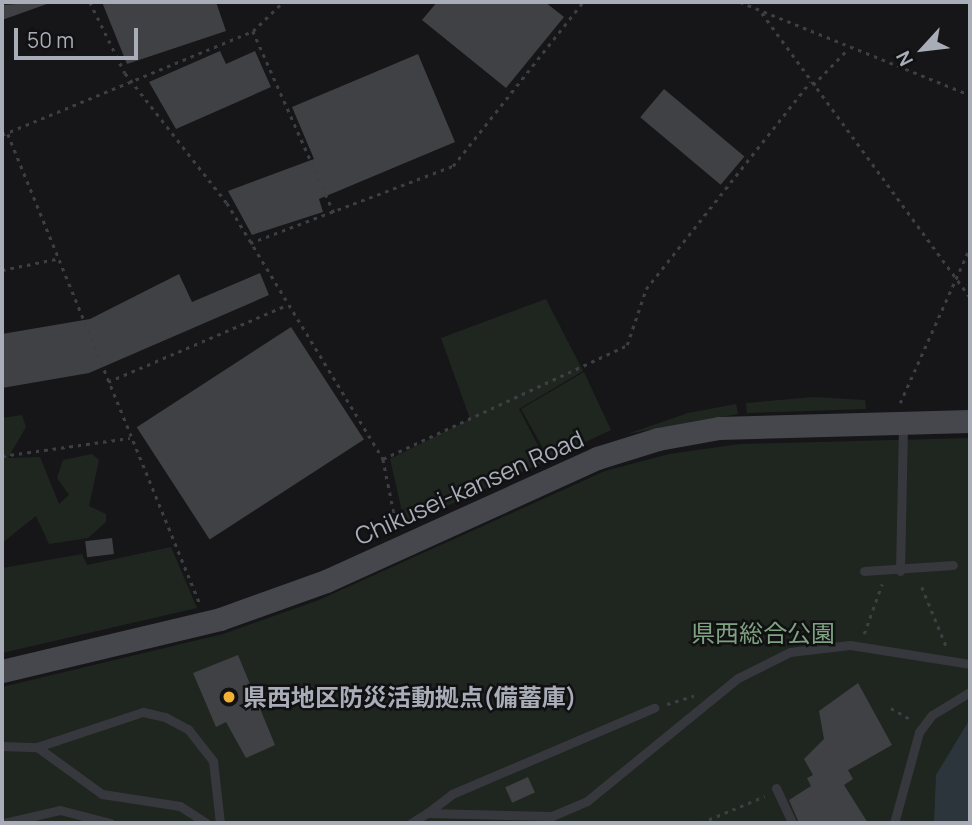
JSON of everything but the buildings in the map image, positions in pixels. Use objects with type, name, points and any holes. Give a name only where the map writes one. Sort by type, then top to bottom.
[{"type":"street","name":"Chikusei-kansen Road","points":[[2,671],[207,622],[326,581],[635,445],[719,428],[970,421]]},
{"type":"lane","points":[[900,570],[902,424]]},
{"type":"lane","points":[[864,571],[953,565]]},
{"type":"lane","points":[[427,813],[553,819],[587,801],[754,668],[790,652],[859,647],[970,664]]},
{"type":"lane","points":[[894,823],[907,763],[923,726],[970,692]]},
{"type":"lane","points":[[411,823],[452,794],[654,708]]},
{"type":"lane","points":[[2,746],[37,747],[134,715],[165,717],[188,729],[213,761],[220,823]]},
{"type":"lane","points":[[37,747],[102,794],[180,806],[206,823]]},
{"type":"lane","points":[[776,789],[792,823]]},
{"type":"lane","points":[[4,823],[60,810],[110,823]]},
{"type":"path","points":[[90,2],[135,80],[250,243],[383,458],[398,535]]},
{"type":"path","points":[[2,135],[253,31],[283,2]]},
{"type":"path","points":[[250,243],[334,213],[463,159],[485,122],[583,2]]},
{"type":"path","points":[[740,2],[848,50],[970,95]]},
{"type":"path","points":[[762,13],[970,297]]},
{"type":"path","points":[[253,31],[334,213]]},
{"type":"path","points":[[383,458],[627,345],[640,297],[812,83],[848,50]]},
{"type":"path","points":[[8,134],[56,259],[207,622]]},
{"type":"path","points":[[902,424],[900,399],[970,247]]},
{"type":"path","points":[[2,270],[56,259]]},
{"type":"path","points":[[108,382],[287,305]]},
{"type":"path","points":[[2,457],[131,438]]},
{"type":"path","points":[[859,647],[883,580]]},
{"type":"path","points":[[922,587],[952,661]]},
{"type":"path","points":[[654,708],[707,692]]},
{"type":"path","points":[[891,708],[923,726]]},
{"type":"path","points":[[701,823],[776,789]]},
{"type":"green space","points":[[546,299],[583,371],[519,409],[546,461],[405,525],[390,459],[470,419],[441,338]]},
{"type":"green space","points":[[584,372],[611,430],[549,459],[521,409]]},
{"type":"green space","points":[[814,397],[865,400],[866,409],[747,413],[746,403]]},
{"type":"green space","points":[[736,404],[738,414],[627,434],[688,413]]},
{"type":"green space","points":[[22,415],[26,427],[8,458],[40,457],[59,504],[69,495],[57,478],[63,460],[92,454],[99,460],[89,506],[106,514],[106,522],[88,538],[49,544],[36,516],[2,543],[2,418]]},
{"type":"green space","name":"県西総合公園","points":[[970,438],[970,823],[2,823],[2,687],[223,634],[319,600],[605,471],[669,454],[740,444]]},
{"type":"green space","points":[[171,547],[197,608],[2,653],[2,568],[82,554],[87,565]]},
{"type":"shaded area","points":[[970,719],[970,823],[934,823],[936,775]]},
{"type":"place","name":"県西地区防災活動拠点(備蓄庫)","points":[[229,697]]}]
